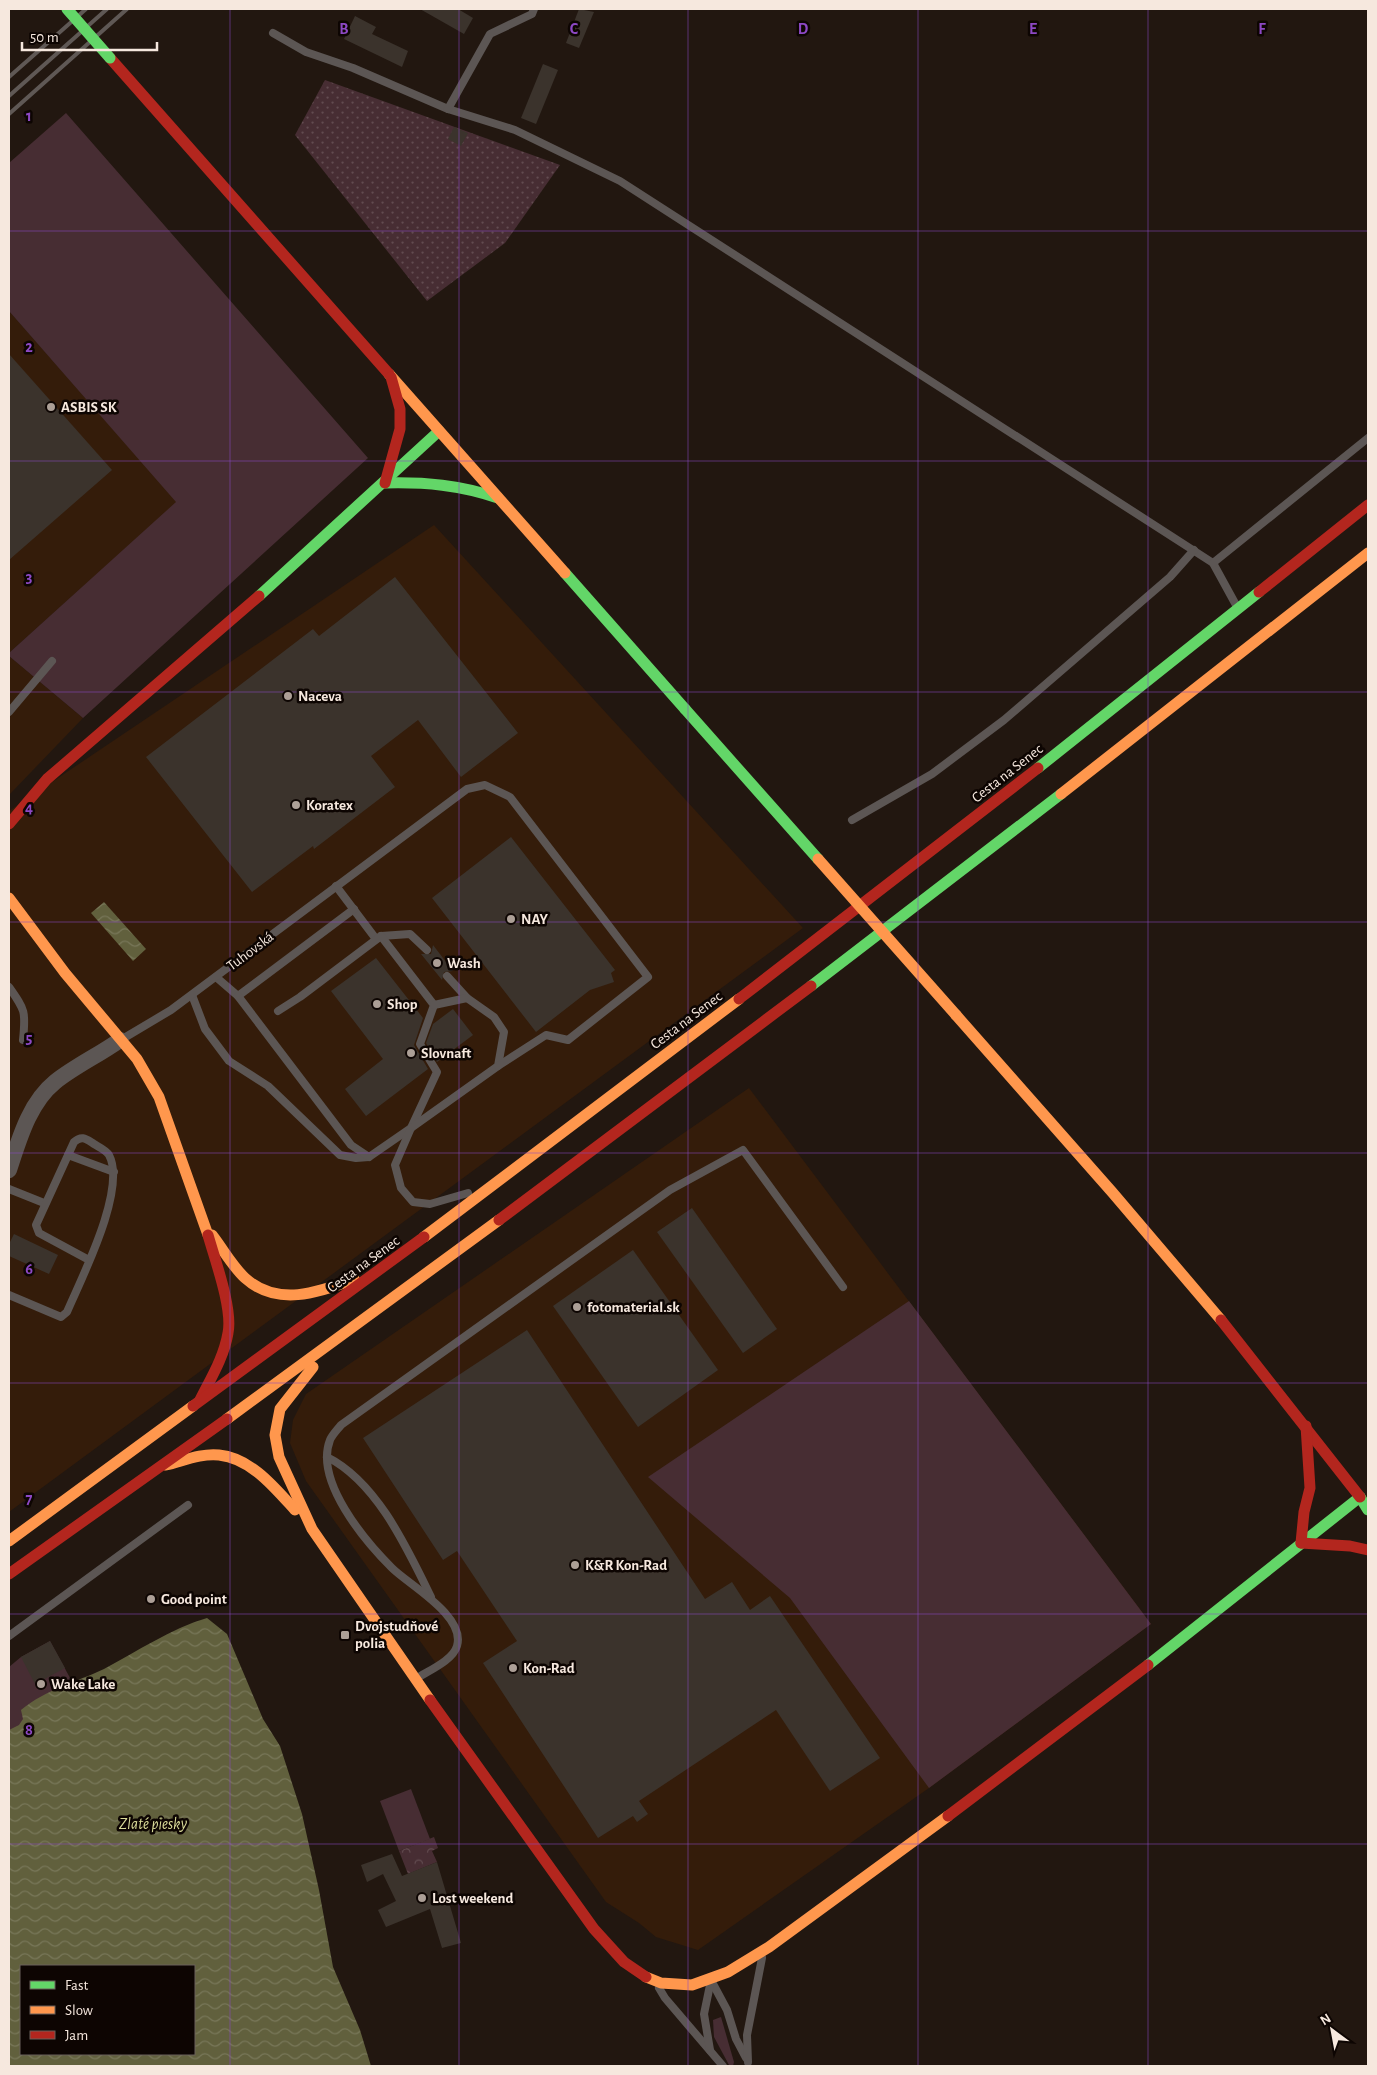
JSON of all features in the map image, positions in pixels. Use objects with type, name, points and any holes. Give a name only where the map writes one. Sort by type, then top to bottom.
[{"type":"main road","points":[[67,9],[684,709],[1081,1154],[1169,1257],[1306,1426],[1364,1500],[1368,1510]]},
{"type":"main road","points":[[385,482],[400,429],[400,409],[391,376]]},
{"type":"main road","points":[[9,824],[47,779],[234,619],[439,431]]},
{"type":"main road","points":[[385,482],[443,482],[469,487],[498,498]]},
{"type":"main road","name":"Cesta na Senec","points":[[9,1541],[496,1184],[943,843],[1368,505]]},
{"type":"main road","points":[[9,1574],[154,1468],[337,1340],[910,912],[1127,744],[1368,553]]},
{"type":"main road","points":[[9,898],[65,973],[137,1059],[159,1097],[206,1227],[225,1298],[229,1331],[222,1356],[199,1402]]},
{"type":"main road","points":[[206,1227],[246,1279],[266,1292],[284,1297],[327,1290],[384,1267]]},
{"type":"main road","points":[[312,1529],[279,1457],[275,1435],[280,1409],[297,1385],[337,1340]]},
{"type":"main road","points":[[1301,1543],[1310,1488],[1306,1426]]},
{"type":"main road","points":[[154,1468],[208,1456],[228,1456],[246,1465],[276,1490],[312,1529],[415,1680],[606,1943],[625,1965],[655,1982],[679,1986],[711,1980],[734,1970],[764,1949],[916,1841],[1190,1634],[1301,1543],[1364,1500]]},
{"type":"main road","points":[[1301,1543],[1350,1546],[1368,1550]]},
{"type":"street","name":"Tuhovská","points":[[9,1170],[24,1128],[44,1093],[66,1074],[90,1061],[120,1040]]},
{"type":"lane","points":[[448,109],[490,34],[532,14],[534,9]]},
{"type":"lane","points":[[274,33],[306,52],[353,68],[448,109],[514,130],[620,181],[1212,562],[1238,609]]},
{"type":"lane","points":[[1212,562],[1368,438]]},
{"type":"lane","points":[[852,820],[932,774],[1004,720],[1170,577],[1194,550]]},
{"type":"lane","points":[[9,712],[52,661]]},
{"type":"lane","name":"Tuhovská","points":[[120,1040],[142,1029],[192,995],[467,789],[485,785],[510,797],[648,977],[568,1040],[546,1035],[498,1066]]},
{"type":"lane","points":[[336,886],[434,1005]]},
{"type":"lane","points":[[238,996],[354,909]]},
{"type":"lane","points":[[278,1011],[300,997],[378,937],[410,934],[427,950]]},
{"type":"lane","points":[[192,995],[205,1029],[229,1061],[268,1086],[340,1155],[356,1158],[369,1157],[498,1066],[504,1032],[494,1017],[467,998],[447,976]]},
{"type":"lane","points":[[216,977],[238,996],[351,1145],[369,1157]]},
{"type":"lane","points":[[9,987],[22,1006],[25,1016],[23,1040]]},
{"type":"lane","points":[[434,1005],[467,998]]},
{"type":"lane","points":[[434,1005],[420,1044],[437,1072],[410,1128],[395,1165],[401,1188],[413,1202],[430,1204],[496,1184]]},
{"type":"lane","points":[[9,1295],[61,1317],[67,1312],[89,1260],[112,1196],[114,1172],[107,1152],[84,1137],[74,1142],[44,1203],[36,1225],[39,1234],[89,1260]]},
{"type":"lane","points":[[415,1680],[452,1654],[457,1646],[453,1628],[444,1611],[432,1599],[392,1569],[356,1527],[329,1476],[327,1457],[330,1440],[341,1425],[670,1190],[743,1150],[842,1287]]},
{"type":"lane","points":[[68,1156],[114,1172]]},
{"type":"lane","points":[[9,1189],[44,1203]]},
{"type":"lane","points":[[327,1457],[346,1466],[369,1490],[411,1557],[432,1599]]},
{"type":"lane","points":[[9,1636],[188,1506]]},
{"type":"lane","points":[[749,2064],[747,2036],[764,1949]]},
{"type":"lane","points":[[711,1980],[727,2010],[736,2039],[749,2064]]},
{"type":"lane","points":[[710,2051],[704,2014],[711,1980]]},
{"type":"lane","points":[[655,1982],[665,1998],[723,2066]]},
{"type":"shaded area","name":"ASBIS SK","points":[[9,311],[177,502],[9,653]]},
{"type":"shaded area","points":[[434,525],[803,928],[9,1512],[9,811]]},
{"type":"shaded area","points":[[9,656],[83,718],[9,795]]},
{"type":"shaded area","points":[[749,1088],[1151,1624],[929,1788],[698,1950],[656,1937],[639,1923],[606,1902],[306,1481],[290,1443],[293,1420],[306,1394]]},
{"type":"green space","points":[[325,80],[560,165],[505,243],[427,301],[295,135]]},
{"type":"green space","points":[[66,113],[368,458],[83,718],[9,656],[9,653],[176,502],[9,311],[9,163]]},
{"type":"green space","points":[[909,1301],[1151,1624],[929,1788],[790,1598],[648,1477]]},
{"type":"green space","name":"Wake Lake","points":[[50,1641],[82,1700],[9,1743],[9,1667],[21,1657]]},
{"type":"green space","points":[[411,1789],[430,1839],[399,1851],[380,1801]]},
{"type":"green space","points":[[434,1837],[438,1848],[432,1851],[437,1862],[408,1874],[399,1851]]},
{"type":"green space","points":[[721,2017],[734,2062],[733,2066],[729,2065],[714,2037],[713,2020]]},
{"type":"water","points":[[104,902],[146,949],[133,961],[91,913]]},
{"type":"water","name":"Zlaté piesky","points":[[207,1618],[227,1634],[263,1719],[280,1746],[302,1814],[319,1890],[333,1967],[360,2030],[371,2066],[9,2066],[9,1730],[19,1725],[23,1719],[21,1710],[31,1703],[61,1687],[104,1669],[167,1634]]},
{"type":"building","points":[[420,9],[458,9],[473,18],[464,34]]},
{"type":"building","points":[[579,9],[594,12],[579,48],[566,43]]},
{"type":"building","points":[[355,16],[376,27],[372,34],[408,51],[402,67],[344,39]]},
{"type":"building","points":[[543,64],[558,70],[536,124],[521,118]]},
{"type":"building","points":[[454,127],[468,133],[461,146],[448,139]]},
{"type":"building","points":[[9,354],[112,470],[9,560]]},
{"type":"building","points":[[395,577],[518,733],[461,777],[418,720],[371,756],[395,787],[314,849],[313,846],[252,892],[146,757],[313,629],[319,636]]},
{"type":"building","name":"NAY","points":[[511,837],[615,970],[611,973],[614,982],[590,990],[536,1032],[432,898]]},
{"type":"building","name":"Wash","points":[[433,945],[453,971],[444,972],[442,980],[421,954],[431,954]]},
{"type":"building","points":[[376,958],[423,1018],[414,1045],[428,1069],[366,1116],[345,1089],[383,1059],[331,991]]},
{"type":"building","points":[[453,1009],[473,1035],[437,1062],[426,1043],[433,1024]]},
{"type":"building","points":[[692,1208],[777,1329],[743,1353],[657,1232]]},
{"type":"building","points":[[14,1234],[58,1255],[49,1274],[9,1256],[9,1244]]},
{"type":"building","points":[[633,1250],[718,1370],[638,1427],[553,1306]]},
{"type":"building","name":"K&R Kon-Rad","points":[[527,1330],[705,1599],[732,1582],[750,1610],[770,1596],[880,1758],[830,1791],[776,1710],[639,1801],[648,1814],[637,1822],[633,1816],[598,1838],[483,1663],[517,1641],[457,1551],[443,1560],[363,1438]]},
{"type":"building","points":[[50,1641],[65,1668],[35,1684],[21,1657]]},
{"type":"building","points":[[392,1854],[402,1876],[437,1862],[461,1943],[442,1948],[430,1909],[386,1927],[378,1910],[396,1901],[383,1874],[367,1882],[361,1865]]},
{"type":"railway","points":[[9,77],[86,9]]},
{"type":"railway","points":[[9,96],[107,9]]},
{"type":"railway","points":[[9,114],[127,9]]},
{"type":"traffic: fast","points":[[67,9],[110,58]]},
{"type":"traffic: fast","points":[[259,596],[439,431]]},
{"type":"traffic: fast","points":[[385,483],[442,485],[498,498]]},
{"type":"traffic: fast","points":[[565,573],[685,709]]},
{"type":"traffic: fast","points":[[1038,768],[1259,592]]},
{"type":"traffic: fast","points":[[685,709],[818,859]]},
{"type":"traffic: fast","points":[[811,986],[1061,794]]},
{"type":"traffic: fast","points":[[1148,1665],[1360,1497]]},
{"type":"traffic: fast","points":[[1360,1497],[1368,1510]]},
{"type":"traffic: slow","points":[[389,374],[565,573]]},
{"type":"traffic: slow","points":[[1061,794],[1368,553]]},
{"type":"traffic: slow","points":[[818,859],[956,1015]]},
{"type":"traffic: slow","points":[[9,898],[65,973],[137,1059],[159,1097],[208,1235]]},
{"type":"traffic: slow","points":[[424,1237],[739,999]]},
{"type":"traffic: slow","points":[[956,1015],[1112,1192],[1221,1320]]},
{"type":"traffic: slow","points":[[227,1419],[499,1220]]},
{"type":"traffic: slow","points":[[212,1235],[245,1278],[257,1287],[270,1292],[298,1295],[326,1289],[354,1279]]},
{"type":"traffic: slow","points":[[313,1367],[280,1409],[275,1435],[279,1457],[312,1529],[430,1700]]},
{"type":"traffic: slow","points":[[9,1541],[193,1406]]},
{"type":"traffic: slow","points":[[166,1465],[206,1455],[231,1457],[262,1475],[295,1510]]},
{"type":"traffic: slow","points":[[646,1977],[661,1983],[692,1985],[728,1972],[769,1947],[948,1816]]},
{"type":"traffic: jam","points":[[110,58],[389,374]]},
{"type":"traffic: jam","points":[[385,483],[400,429],[400,409],[391,377]]},
{"type":"traffic: jam","points":[[1259,592],[1368,505]]},
{"type":"traffic: jam","points":[[9,824],[47,779],[259,596]]},
{"type":"traffic: jam","points":[[739,999],[1038,768]]},
{"type":"traffic: jam","points":[[499,1220],[811,986]]},
{"type":"traffic: jam","points":[[200,1400],[217,1367],[226,1342],[229,1323],[226,1298],[208,1235]]},
{"type":"traffic: jam","points":[[193,1406],[424,1237]]},
{"type":"traffic: jam","points":[[1221,1320],[1360,1497]]},
{"type":"traffic: jam","points":[[9,1574],[227,1419]]},
{"type":"traffic: jam","points":[[1301,1543],[1304,1512],[1310,1488],[1306,1426]]},
{"type":"traffic: jam","points":[[1301,1543],[1350,1546],[1368,1550]]},
{"type":"traffic: jam","points":[[948,1816],[1148,1665]]},
{"type":"traffic: jam","points":[[430,1700],[594,1929],[624,1962],[646,1977]]},
{"type":"place","name":"ASBIS SK","points":[[51,407]]},
{"type":"place","name":"Naceva","points":[[288,696]]},
{"type":"place","name":"Koratex","points":[[296,805]]},
{"type":"place","name":"NAY","points":[[511,919]]},
{"type":"place","name":"Wash","points":[[437,963]]},
{"type":"place","name":"Shop","points":[[377,1004]]},
{"type":"place","name":"Slovnaft","points":[[411,1053]]},
{"type":"place","name":"fotomaterial.sk","points":[[577,1307]]},
{"type":"place","name":"K&R Kon-Rad","points":[[575,1565]]},
{"type":"place","name":"Good point","points":[[151,1599]]},
{"type":"place","name":"Dvojstudňové polia","points":[[345,1635]]},
{"type":"place","name":"Kon-Rad","points":[[513,1668]]},
{"type":"place","name":"Wake Lake","points":[[41,1684]]},
{"type":"place","name":"Lost weekend","points":[[422,1898]]}]
